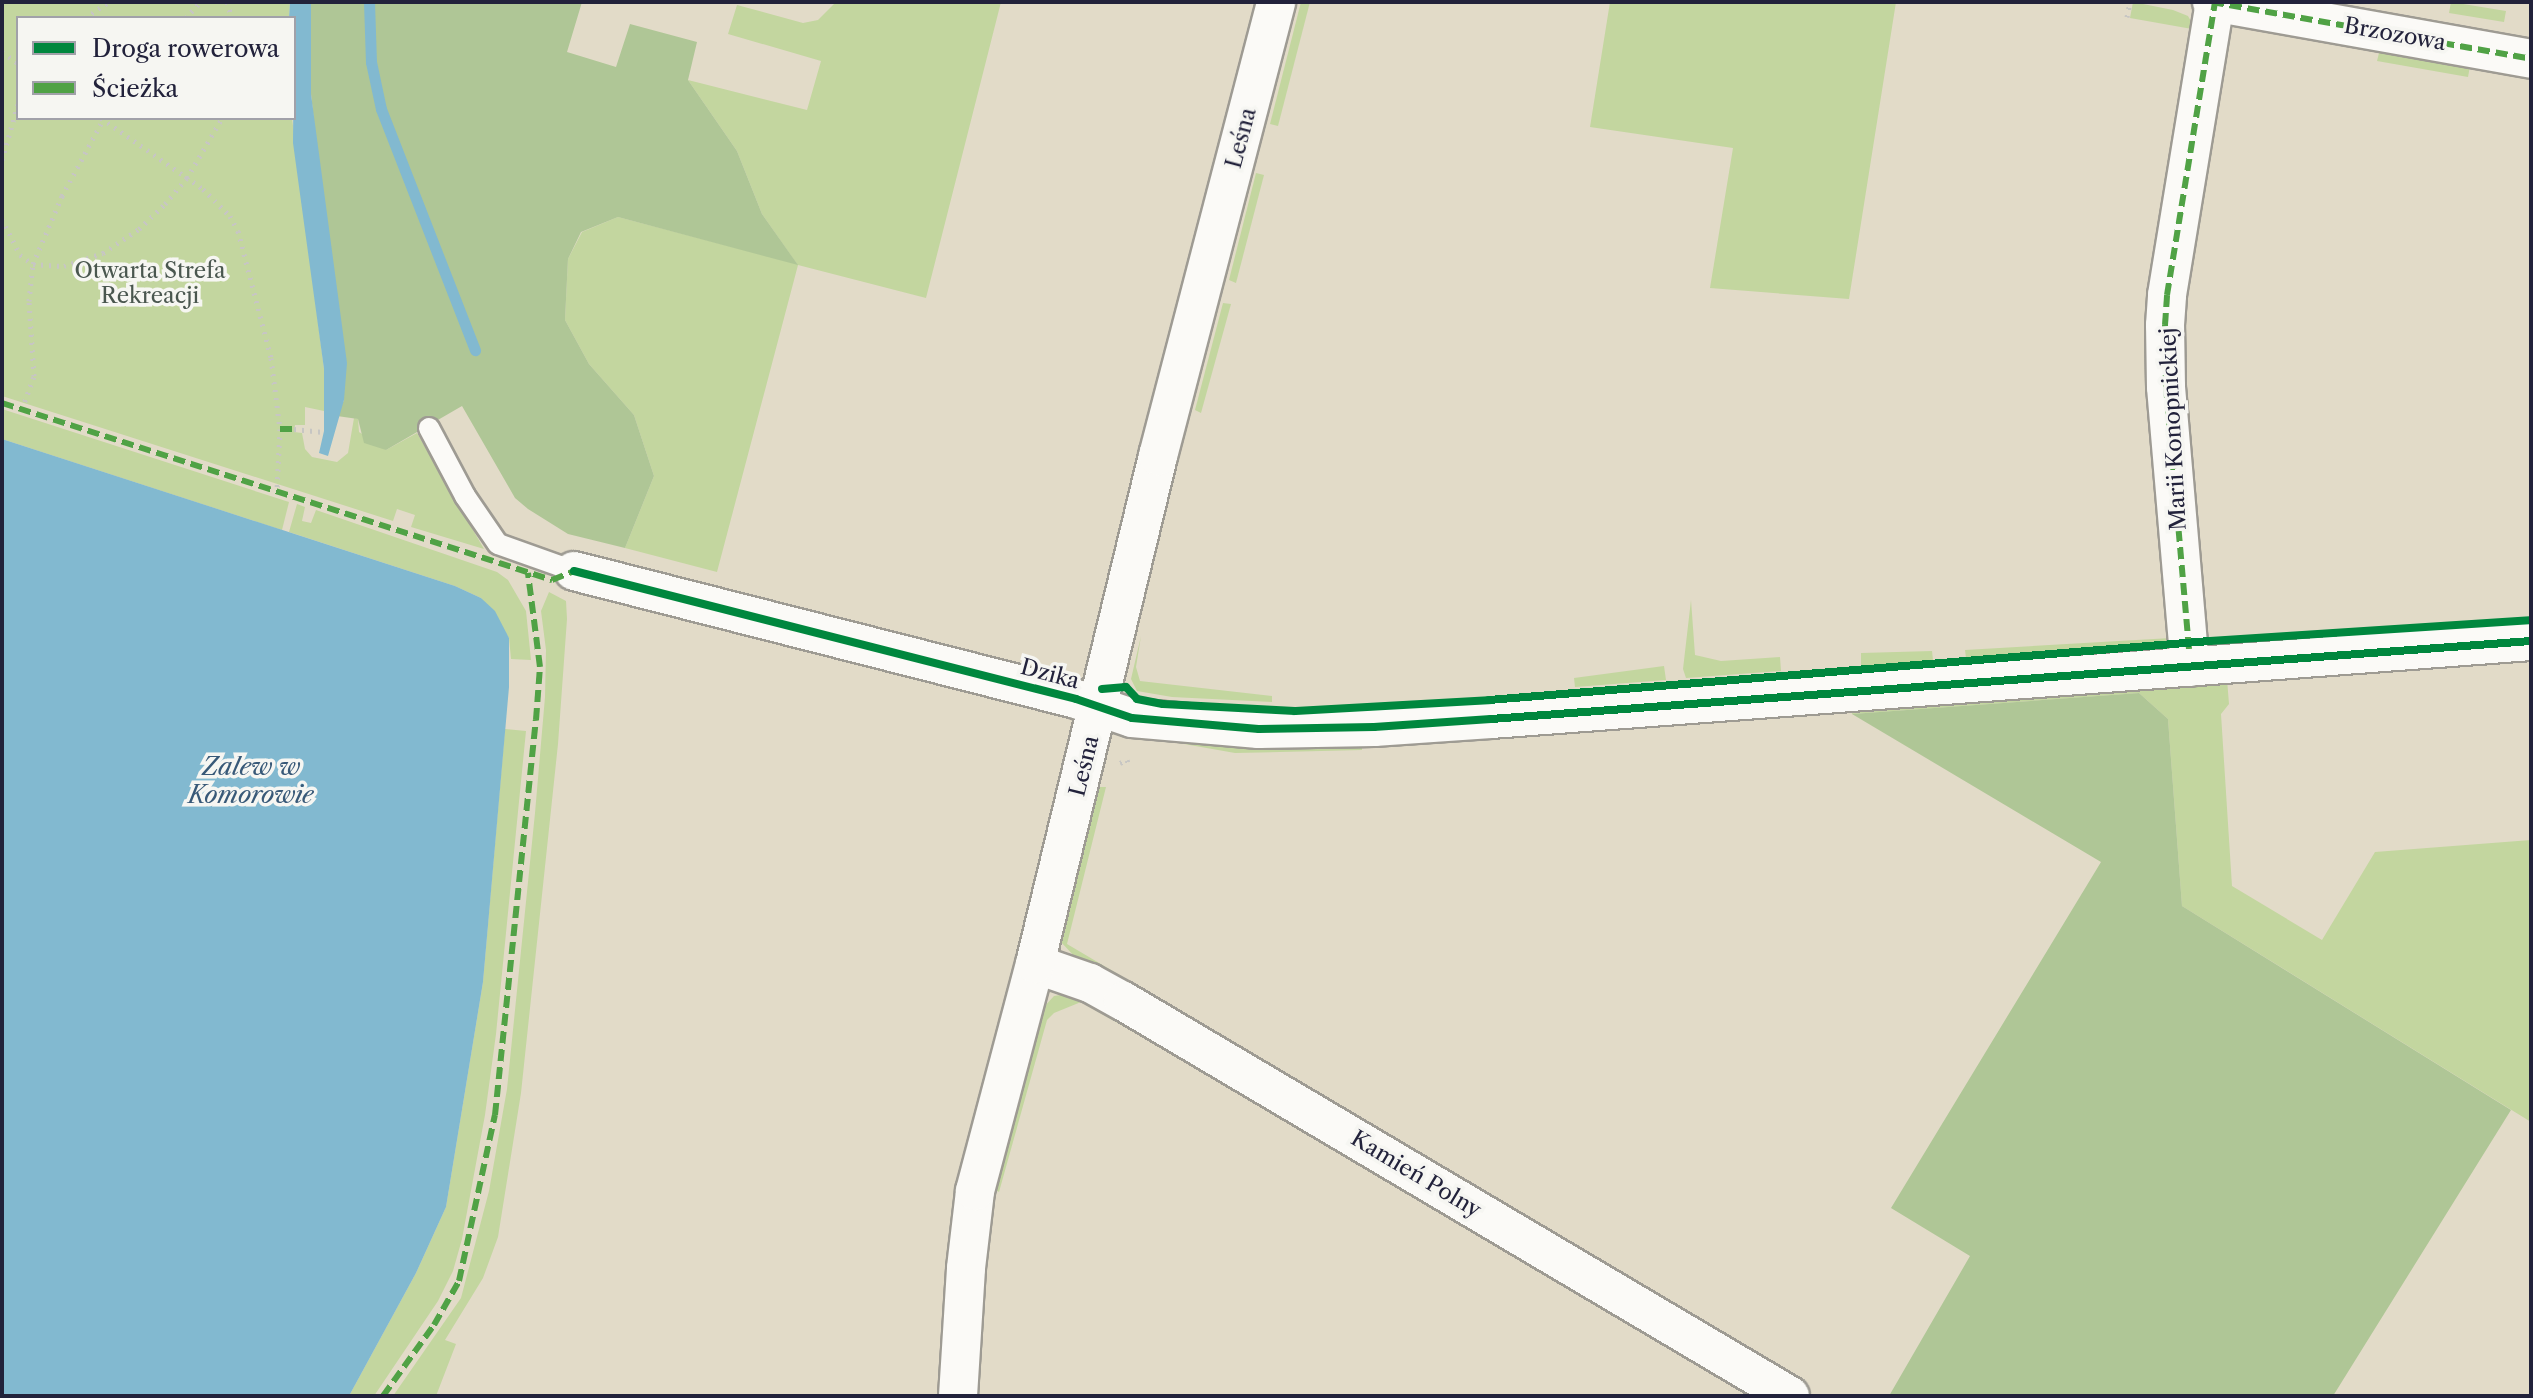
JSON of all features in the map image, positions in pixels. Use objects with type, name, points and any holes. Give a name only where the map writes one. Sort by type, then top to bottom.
[{"type":"street","name":"Leśna","points":[[958,1396],[972,1207],[1035,964],[1158,456],[1276,2]]},
{"type":"street","name":"Brzozowa","points":[[2214,2],[2531,59]]},
{"type":"street","name":"Marii Konopnickiej","points":[[2190,667],[2166,387],[2165,325],[2167,295],[2214,2]]},
{"type":"street","name":"Dzika","points":[[574,571],[1098,706],[1132,718],[1259,729],[1374,727],[2531,641]]},
{"type":"street","name":"Kamień Polny","points":[[1035,964],[1071,975],[1123,1001],[1790,1396]]},
{"type":"lane","name":"Dzika","points":[[429,428],[465,496],[498,544],[574,571]]},
{"type":"path","points":[[88,16],[109,2]]},
{"type":"path","points":[[2127,17],[2130,2]]},
{"type":"path","points":[[2,160],[16,111]]},
{"type":"path","points":[[22,409],[34,376],[29,301],[33,264],[62,196],[101,120]]},
{"type":"path","points":[[105,120],[216,200],[230,216],[245,249],[271,358],[278,408],[277,491]]},
{"type":"path","points":[[2,219],[20,255],[33,264],[64,266],[103,253],[153,217],[187,178],[221,120]]},
{"type":"path","points":[[294,429],[321,432]]},
{"type":"green space","name":"Otwarta Strefa Rekreacji","points":[[2,2],[290,2],[289,16],[16,16],[16,120],[292,120],[324,369],[324,411],[305,407],[305,425],[295,425],[294,432],[302,433],[305,449],[312,457],[337,462],[348,453],[354,418],[358,419],[359,432],[386,450],[417,433],[484,549],[411,527],[415,515],[397,509],[393,521],[2,396]]},
{"type":"green space","points":[[311,2],[582,2],[567,52],[616,67],[630,24],[697,42],[688,80],[737,151],[762,214],[798,265],[618,217],[581,232],[568,259],[565,320],[589,364],[634,415],[654,476],[625,548],[568,534],[515,498],[462,406],[386,450],[364,443],[358,419],[337,416],[344,400],[311,94]]},
{"type":"green space","points":[[836,2],[1001,2],[926,298],[798,265],[717,572],[625,548],[654,476],[634,415],[589,364],[565,320],[568,259],[582,232],[618,217],[797,264],[762,214],[737,151],[688,80],[807,110],[821,61],[728,34],[737,5],[803,23],[818,20]]},
{"type":"green space","points":[[1301,2],[1310,2],[1278,126],[1270,124]]},
{"type":"green space","points":[[1610,2],[1896,2],[1849,299],[1710,288],[1733,148],[1590,127]]},
{"type":"green space","points":[[2133,2],[2188,16],[2192,29],[2130,18]]},
{"type":"green space","points":[[2451,2],[2506,11],[2504,22],[2449,13]]},
{"type":"green space","points":[[2386,48],[2470,66],[2468,77],[2377,61],[2379,53]]},
{"type":"green space","points":[[1256,173],[1264,175],[1236,283],[1229,280]]},
{"type":"green space","points":[[1223,303],[1231,304],[1201,413],[1195,410]]},
{"type":"green space","points":[[2,409],[289,502],[282,530],[2,439]]},
{"type":"green space","points":[[297,504],[305,507],[302,521],[311,523],[316,510],[497,572],[508,580],[526,611],[531,660],[511,659],[509,638],[481,598],[455,586],[289,532]]},
{"type":"green space","points":[[549,592],[566,601],[558,744],[521,1093],[498,1237],[483,1278],[445,1340],[456,1344],[436,1396],[393,1396],[461,1298],[489,1191],[507,1089],[535,813],[545,697],[546,650],[541,611]]},
{"type":"green space","points":[[1691,600],[1695,655],[1721,661],[1780,657],[1781,671],[1686,678],[1683,669]]},
{"type":"green space","points":[[1141,636],[1136,667],[1140,681],[1272,696],[1272,702],[1172,697],[1137,691],[1131,679]]},
{"type":"green space","points":[[2171,638],[2170,642],[1966,658],[1965,650]]},
{"type":"green space","points":[[1932,651],[1933,660],[1861,666],[1861,653]]},
{"type":"green space","points":[[1664,666],[1666,680],[1575,687],[1574,678]]},
{"type":"green space","points":[[2227,679],[2229,704],[2221,714],[2232,886],[2322,940],[2375,852],[2531,840],[2531,1122],[2182,906],[2168,719],[2139,693],[1852,714],[1851,707]]},
{"type":"green space","points":[[2139,693],[2168,719],[2182,906],[2511,1110],[2333,1396],[1889,1396],[1970,1256],[1891,1208],[2101,862],[1852,714]]},
{"type":"green space","points":[[505,729],[526,731],[496,1034],[485,1115],[462,1239],[453,1271],[438,1301],[374,1396],[349,1396],[416,1273],[446,1207],[483,982]]},
{"type":"green space","points":[[1133,735],[1362,743],[1362,750],[1235,753]]},
{"type":"green space","points":[[1094,787],[1106,787],[1067,944],[1133,983],[1129,989],[1077,959],[1059,940]]},
{"type":"green space","points":[[1073,993],[1166,1044],[1163,1049],[1081,1002],[1054,1013],[1047,1020],[999,1192],[991,1187],[1042,1009],[1054,996]]},
{"type":"water","points":[[290,2],[311,2],[311,94],[347,363],[344,400],[328,456],[319,453],[324,431],[324,369],[293,143],[293,120],[296,120],[296,16],[289,16]]},
{"type":"water","name":"Zalew w Komorowie","points":[[2,439],[455,586],[481,598],[495,611],[509,638],[509,687],[483,982],[446,1207],[416,1273],[349,1396],[2,1396]]},
{"type":"waterway","points":[[369,2],[371,62],[381,109],[475,350]]},
{"type":"marked path","points":[[2212,2],[2531,59]]},
{"type":"marked path","points":[[2189,649],[2166,387],[2165,325],[2167,295],[2215,2]]},
{"type":"marked path","points":[[2,403],[552,580],[574,571]]},
{"type":"marked path","points":[[280,429],[294,429]]},
{"type":"marked path","points":[[383,1396],[434,1325],[459,1281],[495,1115],[540,667],[528,573]]},
{"type":"cycle path","points":[[574,571],[1076,699],[1132,718],[1259,729],[1374,727],[1491,719],[2531,641]]},
{"type":"cycle path","points":[[1102,689],[1126,687],[1137,699],[1163,704],[1295,711],[1489,700],[2210,641],[2531,620]]}]
